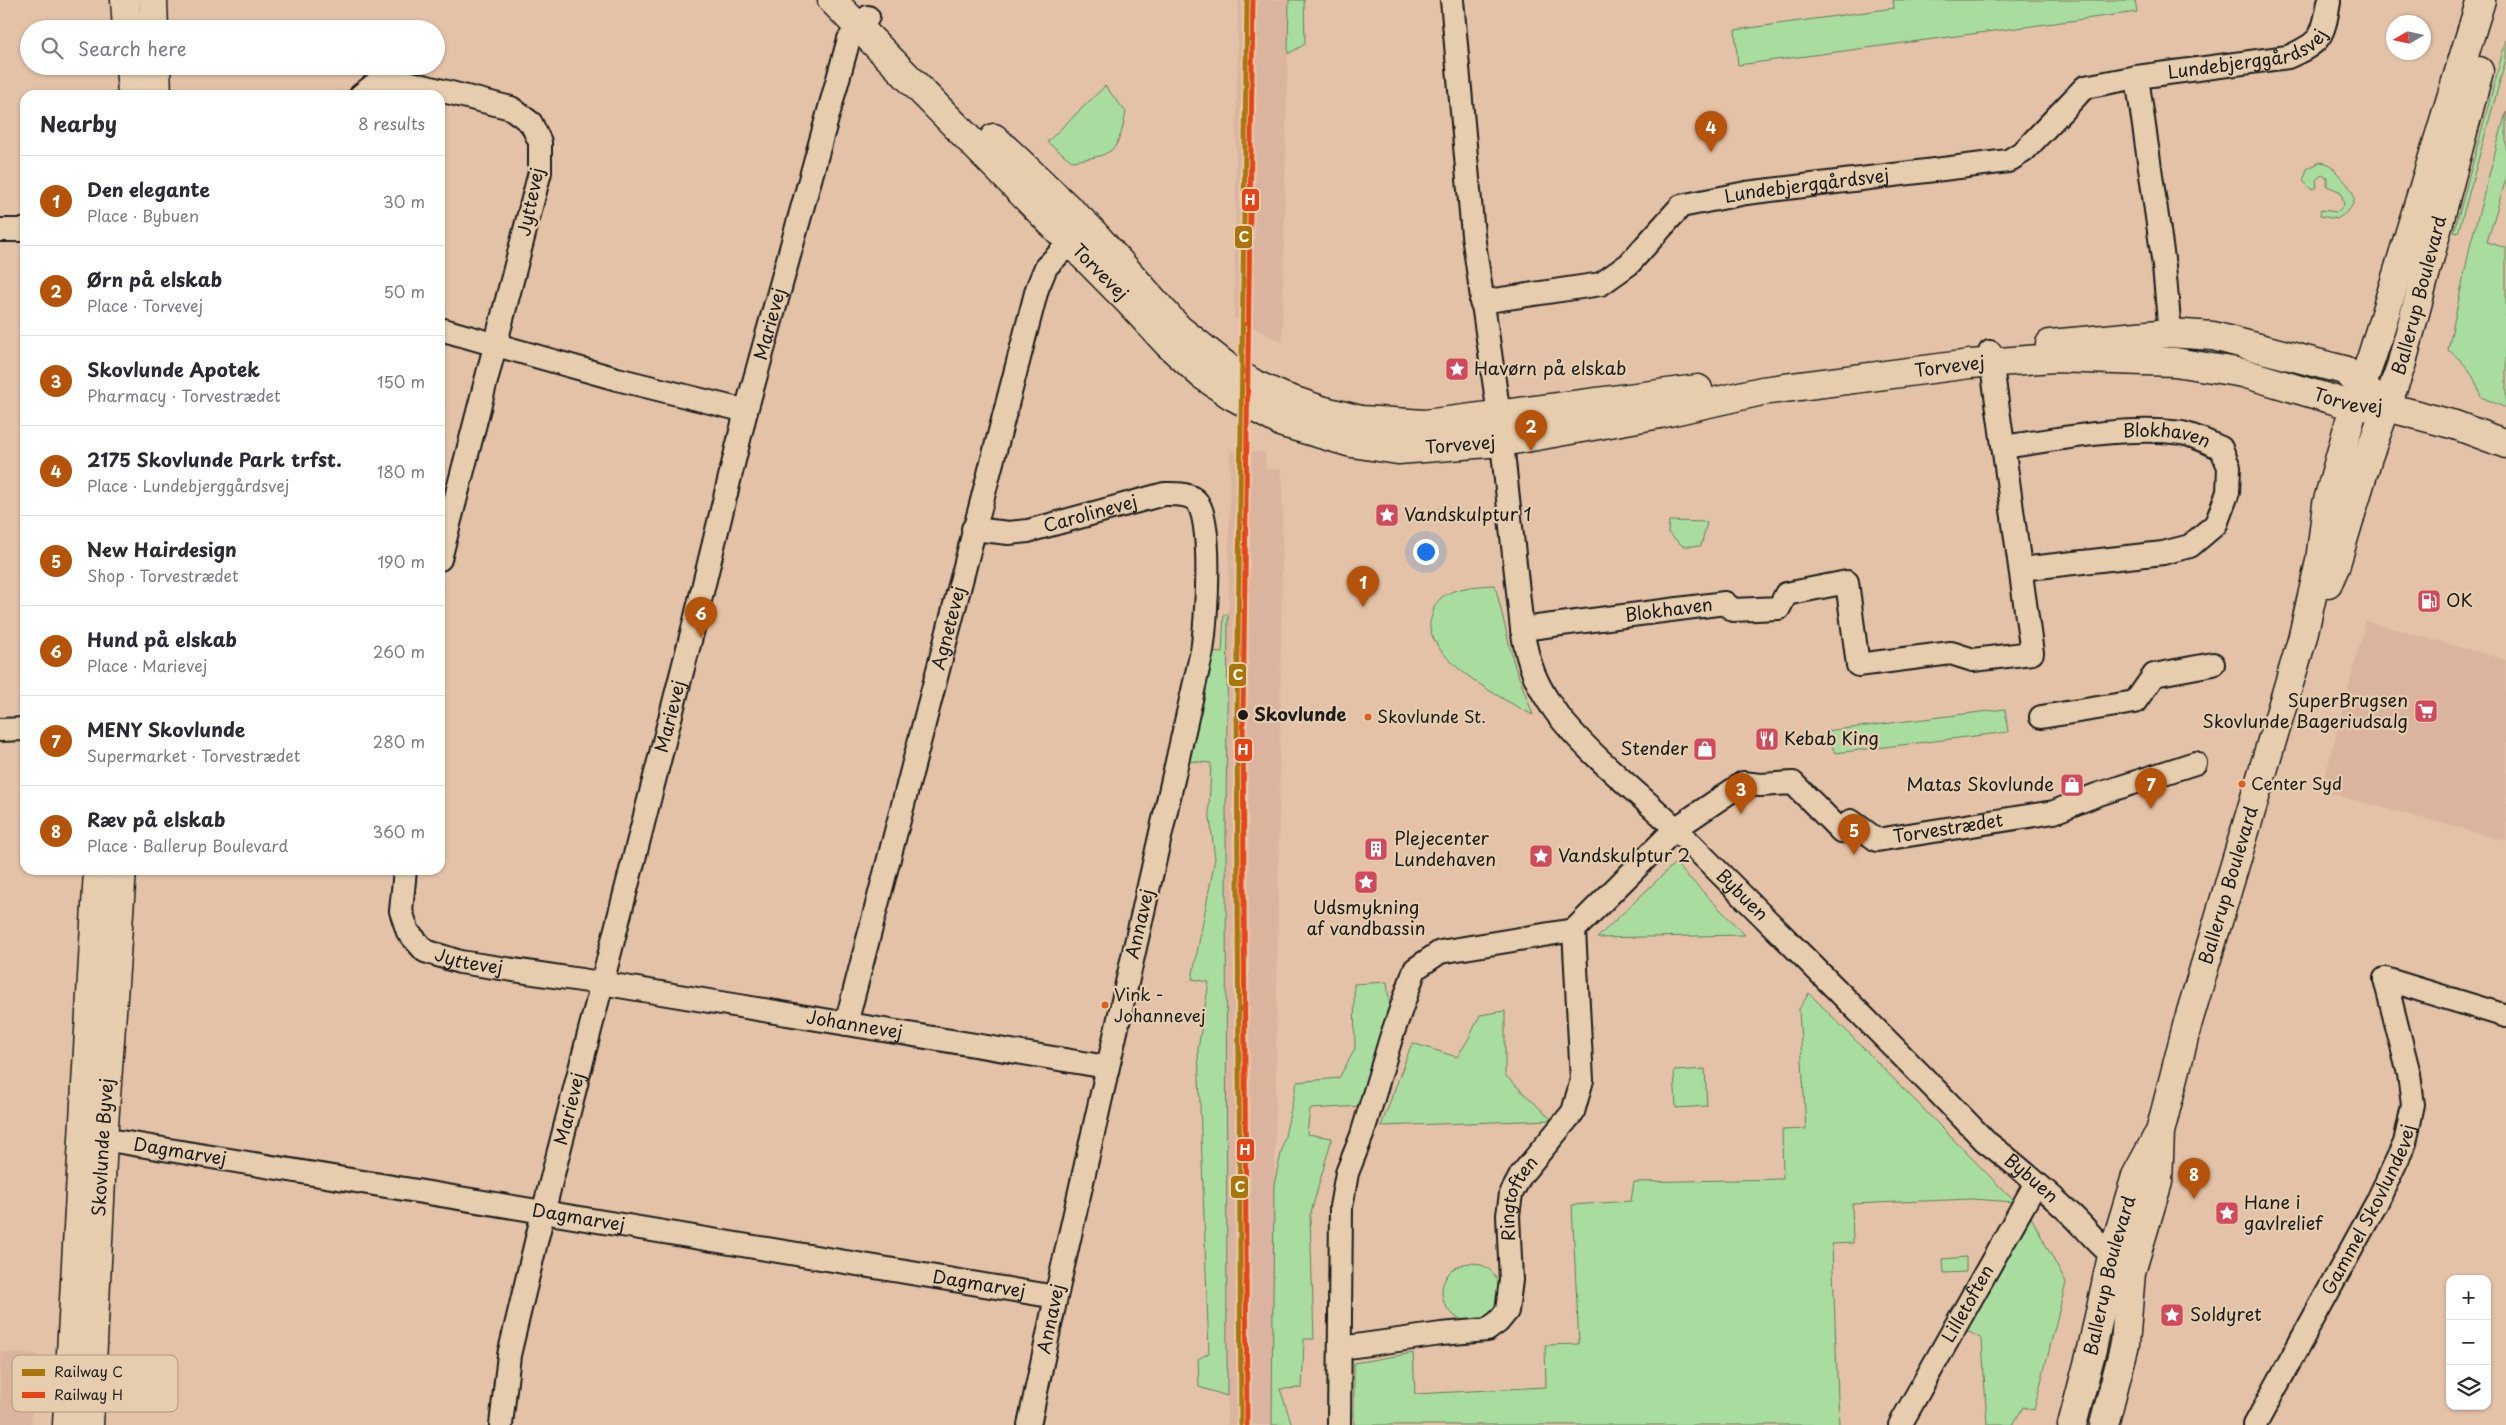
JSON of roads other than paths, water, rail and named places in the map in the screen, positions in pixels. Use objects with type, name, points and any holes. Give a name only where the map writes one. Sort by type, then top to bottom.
[{"type":"street","points":[[125,0],[126,20]]},
{"type":"street","points":[[153,0],[154,20]]},
{"type":"street","name":"Torvevej","points":[[832,0],[859,14],[1089,228],[1179,329],[1231,370],[1256,385],[1283,397],[1321,410],[1361,420],[1425,424],[1991,357],[2054,358],[2175,362],[2243,373],[2357,396],[2388,407],[2455,425],[2506,444]]},
{"type":"street","points":[[1452,0],[1464,153],[1481,302],[1502,442]]},
{"type":"street","name":"Ballerup Boulevard","points":[[2072,1425],[2092,1349],[2123,1259],[2136,1176],[2160,1132],[2188,1022],[2302,640],[2320,561],[2327,504],[2357,396],[2372,356],[2481,0]]},
{"type":"street","name":"Ballerup Boulevard","points":[[2302,640],[2335,567],[2368,457],[2388,407],[2401,366],[2445,193],[2499,0]]},
{"type":"street","name":"Lundebjerggårdsvej","points":[[1481,302],[1601,284],[1629,264],[1681,206],[1746,193],[2008,161],[2024,151],[2085,87],[2288,57],[2310,47],[2324,32],[2329,2]]},
{"type":"street","name":"Torvevej","points":[[859,14],[1071,242],[1168,344],[1201,374],[1231,395],[1283,423],[1352,443],[1398,450],[1502,442],[1660,414],[1762,391],[1991,357],[2082,340],[2170,333],[2213,336],[2344,370],[2357,396]]},
{"type":"street","name":"Marievej","points":[[501,1425],[509,1355],[543,1213],[694,625],[746,411],[849,38],[859,14]]},
{"type":"street","points":[[131,75],[132,90]]},
{"type":"street","points":[[156,75],[157,90]]},
{"type":"street","name":"Lundebjerggårdsvej","points":[[2137,78],[2164,266],[2170,333]]},
{"type":"street","name":"Jyttevej","points":[[367,90],[379,81],[399,80],[439,90]]},
{"type":"street","name":"Jyttevej","points":[[445,92],[511,108],[532,123],[540,142],[540,172],[445,540]]},
{"type":"street","points":[[0,230],[20,230]]},
{"type":"street","name":"Agnetevej","points":[[846,1024],[973,529],[1037,289],[1046,268],[1071,242]]},
{"type":"street","points":[[445,330],[617,379],[746,411]]},
{"type":"street","name":"Blokhaven","points":[[1522,629],[1725,603],[1733,610],[1779,608],[1786,594],[1847,582],[1858,665],[1951,654],[1973,660],[2032,653],[1991,357]]},
{"type":"street","name":"Blokhaven","points":[[2004,447],[2108,433],[2166,432],[2194,436],[2221,448],[2229,467],[2228,492],[2216,524],[2190,546],[2162,554],[2021,569]]},
{"type":"street","name":"Bybuen","points":[[1502,442],[1522,629],[1528,662],[1536,682],[1558,716],[1675,829],[1985,1141],[2036,1182],[2089,1231],[2123,1259]]},
{"type":"street","name":"Carolinevej","points":[[973,529],[1009,533],[1028,532],[1164,494],[1180,494],[1195,499],[1203,509]]},
{"type":"street","name":"Annavej","points":[[1029,1425],[1107,1067],[1203,643],[1206,608],[1207,537],[1203,509]]},
{"type":"street","points":[[2041,717],[2135,702],[2154,675],[2213,664]]},
{"type":"street","points":[[0,730],[20,729]]},
{"type":"street","name":"Torvestrædet","points":[[1675,829],[1743,783],[1760,785],[1793,783],[1840,830],[1851,821],[1877,840],[2054,812],[2112,790],[2195,763]]},
{"type":"street","points":[[1340,1425],[1340,1207],[1346,1173],[1362,1135],[1391,1038],[1416,969],[1440,952],[1574,930],[1675,829]]},
{"type":"street","name":"Skovlunde Byvej","points":[[71,1355],[98,875]]},
{"type":"street","name":"Skovlunde Byvej","points":[[92,1355],[103,1139],[122,875]]},
{"type":"street","name":"Jyttevej","points":[[405,875],[401,911],[403,920],[415,942],[425,951],[460,962],[601,983]]},
{"type":"street","name":"Ringtoften","points":[[1341,1348],[1441,1334],[1486,1330],[1498,1322],[1507,1311],[1511,1280],[1508,1216],[1511,1194],[1521,1175],[1573,1112],[1582,1080],[1574,930]]},
{"type":"street","name":"Gammel Skovlundevej","points":[[2255,1425],[2376,1204],[2406,1143],[2413,1105],[2409,1074],[2385,979],[2506,1016]]},
{"type":"street","name":"Johannevej","points":[[601,983],[1107,1067]]},
{"type":"street","name":"Dagmarvej","points":[[103,1139],[1056,1297]]},
{"type":"street","name":"Lilletoften","points":[[1900,1425],[2036,1182]]},
{"type":"street","name":"Ballerup Boulevard","points":[[2104,1425],[2125,1344],[2129,1284],[2123,1259]]},
{"type":"street","name":"Skovlunde Byvej","points":[[67,1425],[68,1412]]},
{"type":"street","name":"Skovlunde Byvej","points":[[89,1425],[90,1412]]},
{"type":"rail line","name":"C","points":[[1241,1425],[1237,715],[1247,0]]},
{"type":"rail line","name":"H","points":[[1247,1425],[1243,715],[1253,0]]},
{"type":"place","name":"2175 Skovlunde Park trfst.","points":[[1711,152]]},
{"type":"place","name":"Havørn på elskab","points":[[1457,369]]},
{"type":"place","name":"Ørn på elskab","points":[[1531,451]]},
{"type":"place","name":"Vandskulptur 1","points":[[1387,515]]},
{"type":"place","name":"OK","points":[[2429,601]]},
{"type":"place","name":"Den elegante","points":[[1363,607]]},
{"type":"place","name":"Hund på elskab","points":[[701,638]]},
{"type":"place","name":"SuperBrugsen Skovlunde Bageriudsalg","points":[[2426,711]]},
{"type":"place","name":"Skovlunde","points":[[1243,715]]},
{"type":"place","name":"Skovlunde St.","points":[[1368,717]]},
{"type":"place","name":"Kebab King","points":[[1767,739]]},
{"type":"place","name":"Stender","points":[[1705,749]]},
{"type":"place","name":"Center Syd","points":[[2242,784]]},
{"type":"place","name":"Matas Skovlunde","points":[[2072,785]]},
{"type":"place","name":"MENY Skovlunde","points":[[2151,809]]},
{"type":"place","name":"Skovlunde Apotek","points":[[1741,814]]},
{"type":"place","name":"Plejecenter Lundehaven","points":[[1376,849]]},
{"type":"place","name":"New Hairdesign","points":[[1854,855]]},
{"type":"place","name":"Vandskulptur 2","points":[[1541,856]]},
{"type":"place","name":"Udsmykning af vandbassin","points":[[1366,882]]},
{"type":"place","name":"Vink - Johannevej","points":[[1105,1005]]},
{"type":"place","name":"Ræv på elskab","points":[[2194,1199]]},
{"type":"place","name":"Hane i gavlrelief","points":[[2227,1213]]},
{"type":"place","name":"Soldyret","points":[[2172,1315]]}]
